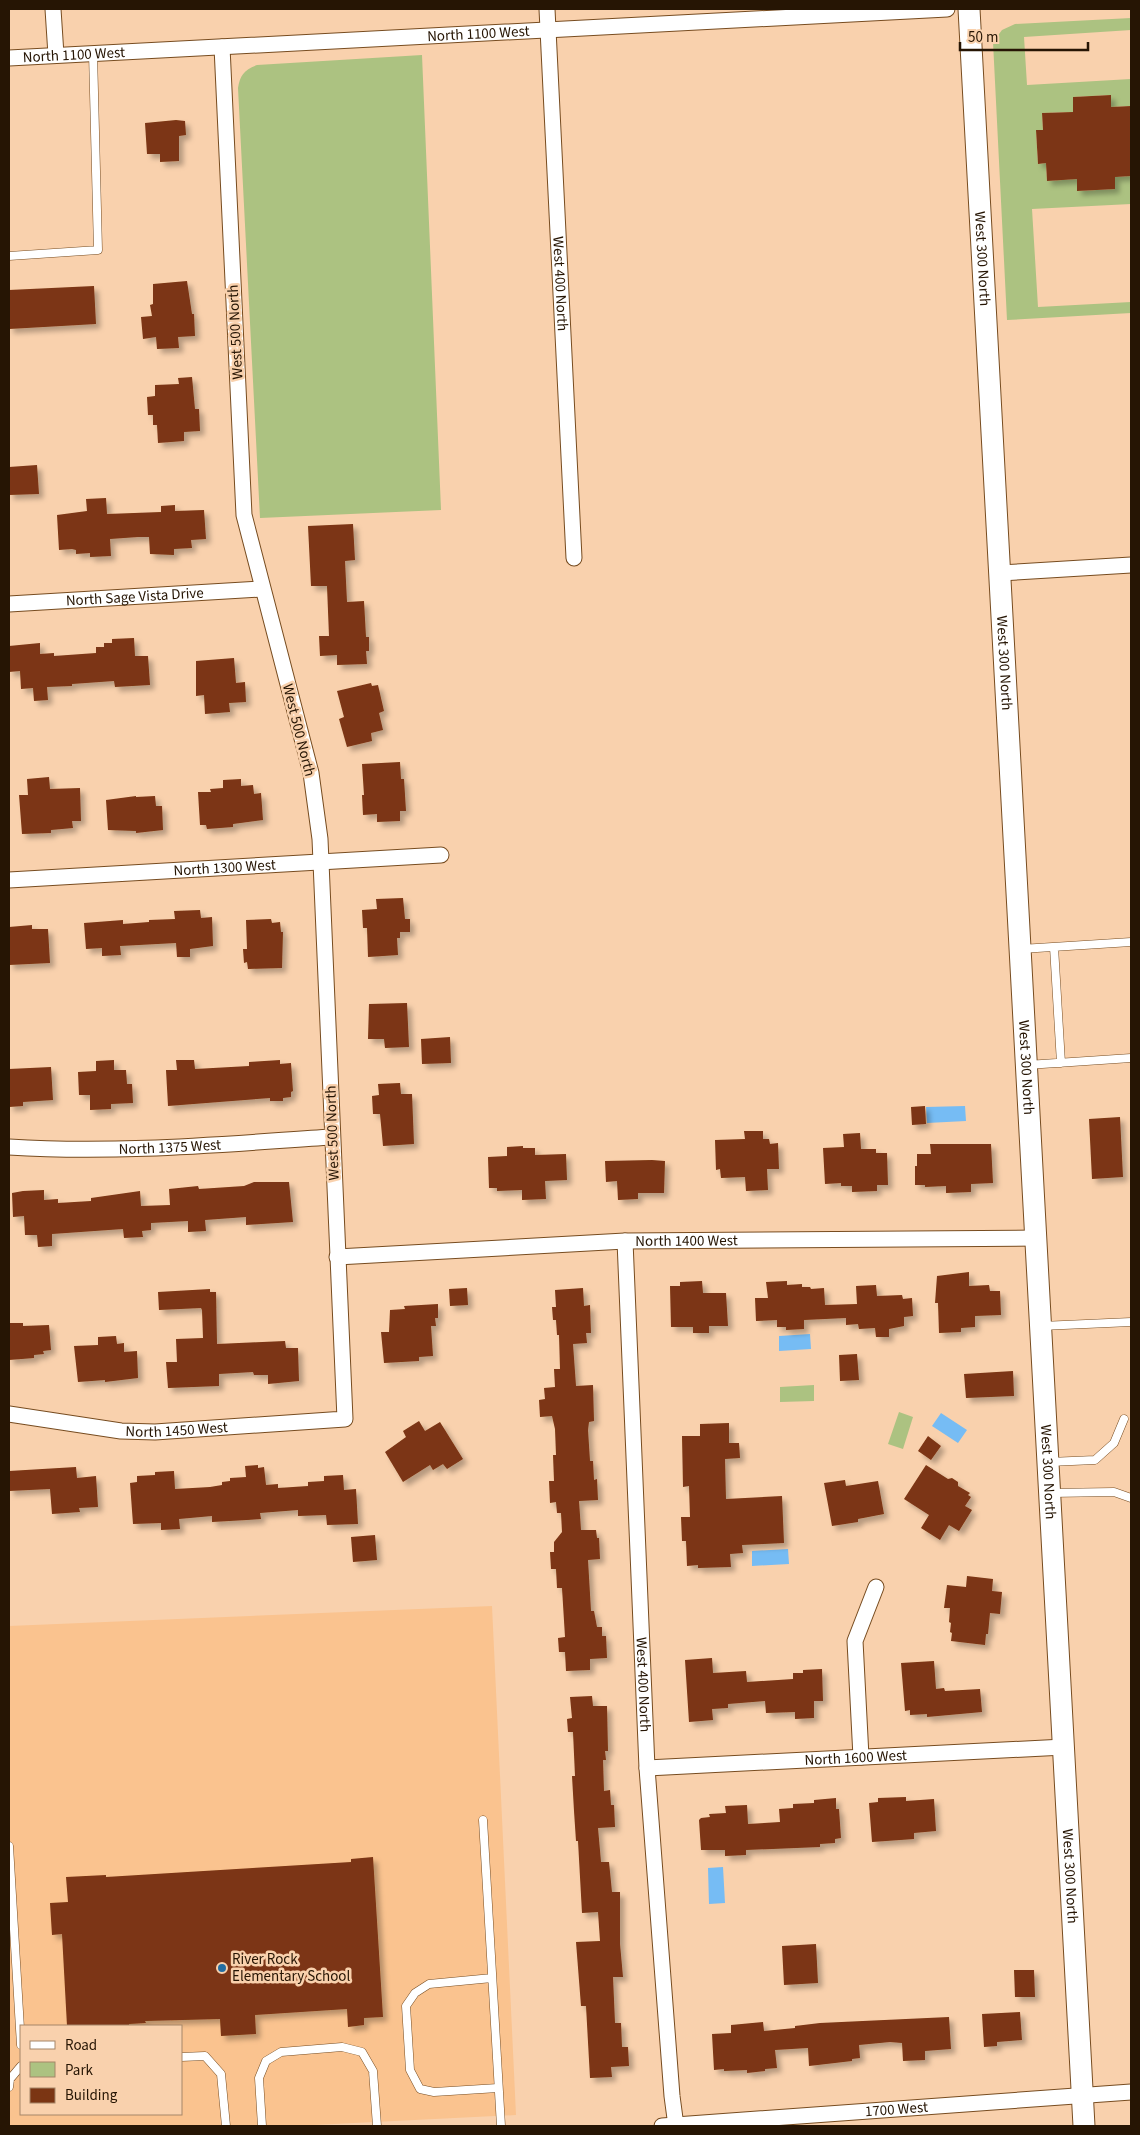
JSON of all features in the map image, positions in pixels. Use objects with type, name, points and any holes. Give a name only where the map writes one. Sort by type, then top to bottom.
[{"type":"street","points":[[53,9],[56,55]]},
{"type":"street","name":"West 400 North","points":[[547,9],[574,558]]},
{"type":"street","name":"North 1100 West","points":[[9,58],[947,9]]},
{"type":"street","name":"West 300 North","points":[[968,9],[1037,1238],[1084,2126]]},
{"type":"street","name":"West 500 North","points":[[222,47],[244,515],[311,773],[316,802],[321,863],[345,1419]]},
{"type":"street","points":[[1000,573],[1131,564]]},
{"type":"street","name":"North Sage Vista Drive","points":[[9,604],[262,589]]},
{"type":"street","name":"North 1300 West","points":[[9,880],[442,855]]},
{"type":"street","name":"North 1375 West","points":[[9,1147],[84,1150],[130,1149],[332,1137]]},
{"type":"street","name":"North 1400 West","points":[[337,1257],[625,1241],[1037,1238]]},
{"type":"street","name":"West 400 North","points":[[625,1241],[646,1768],[676,2126]]},
{"type":"street","name":"North 1450 West","points":[[9,1414],[121,1430],[155,1432],[345,1419]]},
{"type":"street","points":[[861,1757],[855,1640],[876,1587]]},
{"type":"street","name":"North 1600 West","points":[[646,1768],[1064,1747]]},
{"type":"street","name":"1700 West","points":[[662,2126],[1131,2092]]},
{"type":"lane","points":[[9,256],[98,250],[92,54]]},
{"type":"lane","points":[[1021,949],[1131,942]]},
{"type":"lane","points":[[1054,947],[1061,1063]]},
{"type":"lane","points":[[1027,1066],[1131,1058]]},
{"type":"lane","points":[[1041,1326],[1131,1322]]},
{"type":"lane","points":[[1049,1462],[1095,1460],[1114,1443],[1124,1419]]},
{"type":"lane","points":[[1050,1493],[1114,1492],[1131,1498]]},
{"type":"lane","points":[[483,1820],[501,2126]]},
{"type":"lane","points":[[9,1846],[20,2028]]},
{"type":"lane","points":[[492,1978],[429,1984],[415,1992],[406,2006],[410,2070],[420,2089],[434,2092],[498,2088]]},
{"type":"lane","points":[[262,2126],[259,2078],[266,2061],[280,2052],[342,2047],[362,2052],[373,2071],[377,2126]]},
{"type":"lane","points":[[182,2057],[205,2056],[221,2074],[226,2126]]},
{"type":"lane","points":[[9,2087],[10,2079],[20,2067]]},
{"type":"shaded area","points":[[492,1606],[516,2115],[294,2126],[9,2126],[9,1626]]},
{"type":"green space","points":[[1131,18],[1131,30],[1024,37],[1027,85],[1131,79],[1131,106],[1111,107],[1111,95],[1073,97],[1073,112],[1042,113],[1043,130],[1036,130],[1038,164],[1046,163],[1047,181],[1077,179],[1078,191],[1115,189],[1115,177],[1131,176],[1131,204],[1032,209],[1038,307],[1131,302],[1131,313],[1007,320],[993,42],[1002,30],[1015,24]]},
{"type":"green space","points":[[422,55],[441,510],[260,518],[238,88],[240,80],[246,71],[257,65]]},
{"type":"green space","points":[[814,1385],[814,1401],[780,1402],[780,1387]]},
{"type":"green space","points":[[899,1412],[913,1417],[903,1449],[888,1444]]},
{"type":"water","points":[[965,1106],[966,1121],[927,1123],[926,1107]]},
{"type":"water","points":[[810,1334],[811,1349],[779,1351],[779,1336]]},
{"type":"water","points":[[941,1413],[967,1430],[958,1443],[932,1426]]},
{"type":"water","points":[[788,1549],[789,1564],[752,1566],[752,1551]]},
{"type":"water","points":[[723,1867],[725,1903],[709,1904],[708,1868]]},
{"type":"building","points":[[1111,95],[1111,107],[1131,106],[1131,176],[1115,177],[1115,189],[1077,191],[1077,179],[1047,181],[1046,163],[1038,164],[1036,130],[1043,130],[1042,113],[1073,112],[1073,97]]},
{"type":"building","points":[[185,121],[186,135],[179,136],[179,161],[160,162],[160,154],[147,154],[145,123]]},
{"type":"building","points":[[187,281],[192,314],[194,314],[195,336],[178,337],[179,348],[157,349],[156,337],[143,339],[141,317],[152,316],[150,305],[153,304],[153,284]]},
{"type":"building","points":[[94,286],[96,324],[9,329],[9,290]]},
{"type":"building","points":[[192,377],[195,409],[199,409],[200,431],[184,432],[184,441],[158,443],[157,425],[153,425],[153,415],[148,415],[147,397],[155,396],[155,385],[179,384],[178,378]]},
{"type":"building","points":[[37,465],[39,494],[9,495],[9,467]]},
{"type":"building","points":[[106,498],[107,514],[161,512],[161,506],[175,505],[175,511],[204,510],[206,539],[191,540],[192,548],[174,549],[174,555],[150,554],[149,537],[110,539],[111,556],[90,557],[90,553],[76,554],[76,550],[72,549],[59,550],[57,515],[87,511],[86,499]]},
{"type":"building","points":[[353,524],[355,560],[345,561],[347,602],[364,601],[366,637],[369,637],[369,651],[366,651],[367,664],[337,665],[337,655],[320,656],[319,636],[329,636],[327,586],[311,586],[308,526]]},
{"type":"building","points":[[134,638],[135,656],[148,656],[150,685],[115,687],[114,681],[47,687],[48,700],[34,701],[33,688],[21,689],[20,671],[9,672],[9,646],[40,643],[40,654],[54,653],[54,656],[96,653],[96,647],[104,647],[104,643],[112,643],[112,639]]},
{"type":"building","points":[[234,658],[236,683],[245,682],[246,702],[229,703],[230,712],[205,714],[204,695],[196,696],[196,661]]},
{"type":"building","points":[[371,683],[372,686],[378,685],[384,711],[379,713],[383,730],[371,733],[372,741],[347,747],[339,719],[344,717],[337,691]]},
{"type":"building","points":[[400,762],[401,779],[404,779],[406,811],[400,811],[400,821],[377,822],[377,814],[363,815],[362,764]]},
{"type":"building","points":[[49,777],[50,789],[80,788],[81,821],[72,821],[73,828],[51,830],[51,833],[22,834],[19,795],[28,795],[27,779]]},
{"type":"building","points":[[241,779],[241,786],[253,785],[254,794],[261,793],[263,820],[233,824],[233,827],[207,829],[206,825],[200,825],[198,792],[211,792],[210,789],[223,788],[223,780]]},
{"type":"building","points":[[136,796],[155,796],[156,806],[162,806],[163,830],[136,833],[136,831],[108,830],[106,800]]},
{"type":"building","points":[[403,898],[405,919],[410,919],[410,932],[400,932],[400,938],[397,938],[398,955],[368,957],[367,928],[363,928],[362,910],[377,909],[376,899]]},
{"type":"building","points":[[200,910],[201,918],[212,917],[213,946],[190,949],[190,957],[177,957],[176,943],[120,946],[121,955],[102,956],[102,948],[86,949],[84,923],[123,920],[123,924],[149,922],[149,920],[175,919],[174,911]]},
{"type":"building","points":[[271,919],[272,923],[280,922],[281,932],[283,932],[282,968],[248,969],[247,962],[244,963],[243,949],[247,949],[246,920]]},
{"type":"building","points":[[32,925],[32,929],[48,929],[50,963],[9,965],[9,927]]},
{"type":"building","points":[[407,1003],[409,1047],[385,1048],[384,1039],[368,1039],[369,1004]]},
{"type":"building","points":[[450,1037],[451,1063],[422,1064],[421,1039]]},
{"type":"building","points":[[114,1060],[114,1070],[126,1070],[127,1084],[132,1084],[133,1103],[111,1104],[111,1109],[90,1110],[90,1095],[79,1095],[78,1072],[96,1071],[96,1061]]},
{"type":"building","points":[[176,1060],[194,1060],[195,1069],[249,1066],[249,1062],[280,1060],[280,1064],[291,1063],[293,1091],[291,1092],[291,1097],[283,1098],[283,1101],[270,1101],[270,1098],[168,1106],[166,1070],[177,1070]]},
{"type":"building","points":[[51,1067],[53,1100],[23,1102],[23,1106],[9,1107],[9,1069]]},
{"type":"building","points":[[400,1083],[401,1094],[412,1094],[414,1144],[383,1146],[380,1114],[373,1114],[372,1096],[379,1095],[378,1084]]},
{"type":"building","points":[[925,1106],[926,1124],[912,1125],[911,1107]]},
{"type":"building","points":[[1120,1117],[1123,1177],[1092,1179],[1089,1119]]},
{"type":"building","points":[[744,1131],[763,1131],[763,1139],[769,1139],[770,1144],[778,1143],[779,1169],[767,1169],[768,1190],[746,1191],[745,1177],[721,1178],[720,1169],[716,1170],[715,1140],[745,1139]]},
{"type":"building","points":[[860,1133],[861,1149],[876,1149],[876,1153],[887,1153],[888,1185],[877,1185],[877,1191],[852,1192],[852,1186],[841,1186],[841,1183],[825,1184],[823,1148],[844,1147],[843,1134]]},
{"type":"building","points":[[930,1144],[991,1144],[993,1183],[971,1184],[971,1192],[946,1193],[946,1186],[925,1187],[925,1185],[915,1185],[917,1154],[931,1154]]},
{"type":"building","points":[[523,1146],[523,1148],[535,1148],[535,1155],[566,1154],[567,1180],[545,1181],[546,1199],[522,1200],[522,1190],[497,1191],[497,1188],[489,1188],[488,1157],[507,1156],[507,1147]]},
{"type":"building","points":[[605,1161],[665,1161],[664,1193],[638,1193],[638,1199],[618,1200],[617,1181],[606,1182]]},
{"type":"building","points":[[254,1182],[289,1182],[293,1222],[246,1225],[246,1217],[205,1220],[206,1231],[188,1232],[188,1221],[151,1223],[151,1230],[142,1231],[143,1237],[124,1238],[123,1229],[52,1234],[52,1246],[38,1247],[37,1235],[25,1235],[24,1216],[13,1217],[12,1193],[23,1191],[44,1190],[44,1200],[58,1199],[58,1203],[91,1201],[91,1198],[140,1191],[141,1206],[170,1205],[169,1189],[198,1186],[199,1189],[244,1186]]},
{"type":"building","points":[[969,1272],[969,1286],[989,1285],[990,1291],[1000,1291],[1001,1315],[975,1316],[975,1327],[961,1328],[961,1332],[939,1333],[938,1303],[935,1303],[937,1276]]},
{"type":"building","points":[[702,1281],[703,1293],[726,1293],[728,1326],[709,1326],[709,1333],[693,1333],[693,1327],[671,1327],[670,1286],[680,1286],[680,1282]]},
{"type":"building","points":[[787,1281],[787,1285],[802,1284],[802,1287],[810,1287],[811,1289],[824,1288],[825,1305],[857,1304],[856,1286],[876,1285],[877,1296],[902,1295],[903,1299],[912,1298],[913,1316],[904,1317],[904,1326],[889,1329],[889,1337],[876,1337],[875,1328],[859,1329],[858,1324],[846,1325],[846,1318],[804,1320],[804,1329],[786,1330],[786,1327],[777,1327],[777,1320],[756,1321],[755,1298],[768,1298],[766,1282]]},
{"type":"building","points":[[467,1288],[468,1305],[450,1306],[449,1289]]},
{"type":"building","points":[[583,1288],[584,1306],[590,1305],[591,1333],[586,1333],[587,1343],[573,1344],[576,1386],[593,1385],[594,1421],[589,1422],[588,1430],[590,1461],[593,1461],[594,1480],[597,1479],[598,1500],[579,1501],[581,1530],[596,1530],[597,1538],[599,1538],[600,1559],[588,1560],[591,1611],[594,1611],[597,1627],[602,1627],[602,1636],[606,1636],[607,1658],[590,1659],[590,1670],[566,1671],[565,1652],[559,1652],[558,1638],[565,1637],[562,1588],[557,1588],[556,1569],[551,1569],[550,1552],[554,1552],[554,1542],[562,1532],[561,1513],[557,1513],[556,1502],[550,1503],[549,1481],[554,1481],[553,1455],[556,1455],[555,1429],[552,1416],[540,1417],[539,1400],[545,1399],[544,1388],[555,1387],[554,1369],[560,1369],[559,1335],[557,1335],[556,1320],[553,1320],[552,1307],[556,1307],[555,1290]]},
{"type":"building","points":[[210,1289],[210,1292],[216,1292],[217,1344],[285,1341],[286,1348],[298,1348],[299,1381],[268,1384],[268,1375],[254,1375],[253,1372],[219,1374],[219,1386],[168,1388],[166,1362],[177,1362],[176,1339],[203,1338],[202,1310],[201,1308],[159,1310],[158,1292]]},
{"type":"building","points":[[438,1304],[438,1318],[435,1318],[436,1326],[431,1326],[433,1356],[419,1357],[419,1361],[384,1363],[381,1332],[389,1332],[390,1310],[405,1309],[404,1306]]},
{"type":"building","points":[[10,1323],[23,1323],[23,1326],[49,1325],[51,1350],[43,1351],[44,1354],[34,1355],[34,1358],[9,1360]]},
{"type":"building","points":[[116,1336],[117,1344],[124,1343],[124,1352],[137,1351],[138,1378],[105,1382],[105,1380],[78,1382],[74,1346],[98,1345],[98,1337]]},
{"type":"building","points":[[857,1354],[859,1380],[840,1381],[839,1355]]},
{"type":"building","points":[[1013,1371],[1014,1396],[966,1398],[964,1374]]},
{"type":"building","points":[[419,1421],[425,1431],[440,1422],[463,1459],[447,1469],[443,1464],[433,1470],[430,1465],[403,1482],[385,1452],[406,1437],[403,1431]]},
{"type":"building","points":[[729,1423],[729,1443],[739,1443],[740,1458],[725,1459],[726,1499],[782,1496],[784,1543],[742,1545],[743,1553],[730,1554],[731,1567],[698,1568],[698,1565],[687,1566],[686,1541],[682,1541],[681,1517],[690,1517],[689,1486],[683,1487],[682,1436],[700,1436],[700,1424]]},
{"type":"building","points":[[928,1436],[941,1446],[931,1460],[918,1451]]},
{"type":"building","points":[[258,1465],[258,1468],[264,1467],[266,1485],[278,1484],[278,1488],[308,1486],[308,1482],[324,1481],[324,1476],[343,1475],[344,1490],[356,1489],[358,1524],[327,1525],[326,1515],[298,1516],[298,1510],[260,1513],[261,1519],[212,1522],[212,1516],[179,1519],[180,1529],[161,1530],[161,1523],[133,1524],[130,1483],[137,1482],[137,1476],[155,1475],[155,1472],[174,1471],[175,1489],[210,1487],[222,1485],[222,1482],[230,1481],[230,1478],[246,1477],[245,1466]]},
{"type":"building","points":[[926,1465],[948,1479],[952,1478],[958,1482],[958,1486],[970,1493],[968,1495],[971,1497],[965,1506],[972,1510],[959,1531],[949,1525],[940,1540],[921,1528],[929,1515],[904,1499]]},
{"type":"building","points":[[76,1467],[77,1478],[96,1476],[98,1507],[79,1508],[80,1512],[52,1514],[50,1489],[9,1491],[9,1471]]},
{"type":"building","points":[[845,1480],[846,1486],[878,1481],[884,1514],[858,1519],[858,1522],[832,1526],[824,1483]]},
{"type":"building","points":[[375,1535],[377,1560],[353,1562],[351,1537]]},
{"type":"building","points":[[967,1576],[993,1579],[992,1591],[1002,1592],[1000,1614],[990,1613],[985,1645],[951,1641],[950,1608],[944,1608],[947,1585],[966,1587]]},
{"type":"building","points":[[712,1658],[713,1673],[746,1671],[747,1682],[793,1679],[793,1673],[803,1673],[803,1670],[822,1669],[823,1701],[814,1701],[814,1718],[795,1719],[795,1712],[766,1713],[765,1701],[728,1704],[728,1708],[712,1709],[713,1720],[689,1722],[685,1660]]},
{"type":"building","points":[[934,1661],[936,1689],[944,1688],[945,1691],[980,1689],[982,1712],[927,1717],[927,1714],[910,1715],[910,1710],[905,1711],[901,1663]]},
{"type":"building","points":[[592,1696],[593,1706],[607,1706],[608,1751],[605,1751],[606,1760],[603,1760],[604,1791],[610,1790],[611,1805],[614,1805],[615,1827],[598,1828],[601,1862],[609,1862],[612,1892],[620,1892],[620,1944],[623,1977],[613,1977],[615,2023],[621,2023],[622,2047],[628,2047],[629,2066],[611,2067],[612,2077],[590,2078],[586,2006],[581,2006],[576,1942],[600,1941],[598,1912],[582,1913],[572,1776],[575,1776],[573,1732],[568,1732],[567,1719],[572,1718],[570,1697]]},
{"type":"building","points":[[906,1797],[906,1801],[934,1799],[936,1831],[914,1833],[914,1839],[872,1842],[869,1803],[878,1802],[878,1798]]},
{"type":"building","points":[[836,1798],[836,1809],[839,1809],[841,1838],[835,1839],[835,1843],[820,1844],[820,1847],[746,1850],[746,1855],[725,1856],[725,1850],[701,1850],[699,1820],[710,1817],[709,1814],[726,1813],[725,1806],[747,1805],[748,1824],[780,1822],[779,1809],[793,1808],[793,1804],[814,1803],[814,1800]]},
{"type":"building","name":"River Rock Elementary School","points":[[373,1857],[383,2017],[364,2018],[364,2025],[348,2027],[347,2009],[255,2015],[256,2034],[221,2036],[220,2019],[145,2021],[146,2023],[129,2025],[67,2025],[62,1934],[52,1935],[50,1903],[68,1902],[66,1877],[106,1875],[106,1877],[351,1862],[351,1859]]},
{"type":"building","points":[[816,1944],[818,1983],[784,1985],[782,1946]]},
{"type":"building","points":[[1014,1970],[1034,1970],[1035,1997],[1015,1997]]},
{"type":"building","points":[[1020,2012],[1022,2040],[997,2042],[997,2046],[984,2047],[982,2014]]},
{"type":"building","points":[[949,2017],[951,2049],[925,2051],[925,2060],[903,2061],[902,2043],[890,2042],[859,2045],[860,2058],[852,2059],[852,2061],[809,2066],[808,2048],[775,2050],[777,2068],[747,2073],[747,2070],[714,2070],[712,2034],[731,2033],[731,2025],[763,2022],[764,2031],[820,2023]]},
{"type":"place","name":"River Rock Elementary School","points":[[222,1968]]}]
